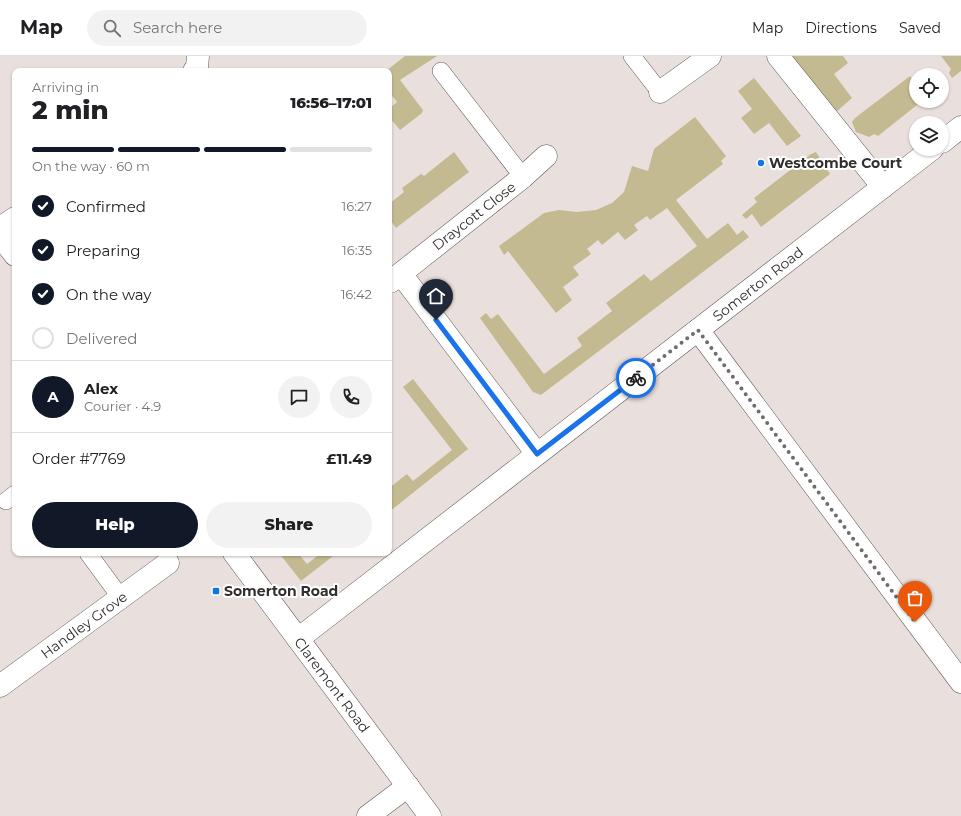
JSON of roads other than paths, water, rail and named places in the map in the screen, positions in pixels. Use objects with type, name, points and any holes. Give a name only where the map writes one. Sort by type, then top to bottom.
[{"type":"street","points":[[196,68],[198,56]]},
{"type":"street","points":[[660,92],[710,56]]},
{"type":"street","points":[[778,56],[883,187]]},
{"type":"street","points":[[949,136],[961,127]]},
{"type":"street","name":"Draycott Close","points":[[537,454],[395,278],[523,177],[546,156]]},
{"type":"street","name":"Somerton Road","points":[[298,639],[923,156]]},
{"type":"street","points":[[0,228],[12,220]]},
{"type":"street","points":[[0,236],[12,251]]},
{"type":"street","points":[[698,330],[961,682]]},
{"type":"street","name":"Claremont Road","points":[[236,556],[430,816]]},
{"type":"street","name":"Handley Grove","points":[[0,686],[168,563]]},
{"type":"street","points":[[368,816],[408,786]]},
{"type":"lane","points":[[632,56],[660,92]]},
{"type":"lane","points":[[440,71],[523,177]]},
{"type":"lane","points":[[90,556],[121,598]]},
{"type":"place","name":"Westcombe Court","points":[[761,163]]},
{"type":"place","name":"Somerton Road","points":[[216,591]]}]
